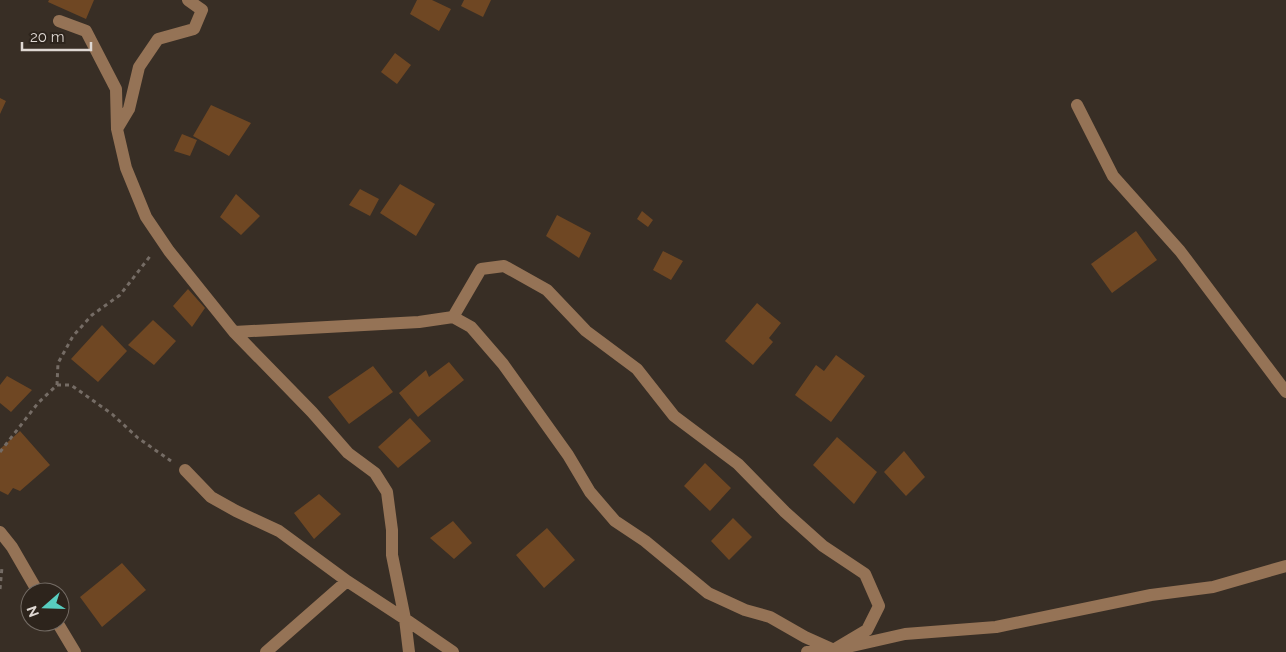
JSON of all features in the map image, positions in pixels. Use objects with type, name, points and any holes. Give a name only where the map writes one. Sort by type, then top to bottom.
[{"type":"street","points":[[117,129],[129,109],[140,67],[158,39],[194,29],[202,10],[188,0]]},
{"type":"street","points":[[59,21],[86,31],[116,88],[117,129],[126,168],[146,218],[234,332],[312,412],[348,453],[375,473],[387,492],[392,530],[392,555],[405,618],[409,652]]},
{"type":"street","points":[[1077,105],[1113,176],[1180,252],[1286,392]]},
{"type":"street","points":[[453,317],[482,269],[504,266],[547,290],[586,331],[637,369],[674,416],[738,464],[823,546],[865,574],[878,606],[867,630],[832,651]]},
{"type":"street","points":[[234,332],[419,322],[453,317],[471,327],[503,364],[568,455],[590,492],[615,521],[645,541],[708,593],[745,610],[770,617],[832,651]]},
{"type":"street","points":[[185,470],[211,497],[236,512],[279,531],[348,581],[453,652]]},
{"type":"street","points":[[0,532],[32,582]]},
{"type":"street","points":[[807,652],[832,651],[905,634],[996,627],[1151,595],[1212,587],[1286,566]]},
{"type":"street","points":[[266,652],[348,581]]},
{"type":"street","points":[[63,632],[75,652]]},
{"type":"path","points":[[57,385],[58,363],[73,336],[92,315],[120,295],[150,258],[160,238]]},
{"type":"path","points":[[0,452],[38,403],[57,385],[71,385],[112,414],[138,438],[185,470]]},
{"type":"building","points":[[49,0],[94,0],[86,19],[48,2]]},
{"type":"building","points":[[417,0],[432,0],[451,9],[439,31],[410,14]]},
{"type":"building","points":[[464,0],[491,0],[483,17],[461,6]]},
{"type":"building","points":[[395,53],[411,65],[397,84],[381,72]]},
{"type":"building","points":[[0,98],[6,101],[0,114]]},
{"type":"building","points":[[211,105],[251,123],[229,156],[193,136]]},
{"type":"building","points":[[182,134],[197,140],[190,156],[174,151]]},
{"type":"building","points":[[400,184],[435,204],[416,236],[380,213]]},
{"type":"building","points":[[360,189],[379,199],[370,216],[349,205]]},
{"type":"building","points":[[236,194],[260,216],[241,235],[220,217]]},
{"type":"building","points":[[642,211],[653,220],[648,227],[637,219]]},
{"type":"building","points":[[557,215],[591,233],[579,258],[546,236]]},
{"type":"building","points":[[1136,231],[1157,260],[1112,293],[1091,264]]},
{"type":"building","points":[[663,251],[683,261],[671,280],[653,270]]},
{"type":"building","points":[[188,289],[205,308],[192,327],[173,306]]},
{"type":"building","points":[[757,303],[781,323],[769,338],[773,342],[753,365],[725,341]]},
{"type":"building","points":[[153,320],[176,341],[154,365],[128,345]]},
{"type":"building","points":[[102,325],[127,351],[98,382],[71,359]]},
{"type":"building","points":[[836,355],[865,376],[831,422],[795,395],[816,365],[824,371]]},
{"type":"building","points":[[449,362],[464,380],[418,417],[399,393],[426,370],[429,377]]},
{"type":"building","points":[[373,366],[393,392],[349,424],[328,397]]},
{"type":"building","points":[[7,376],[32,390],[11,412],[0,403],[0,385]]},
{"type":"building","points":[[410,418],[431,441],[398,468],[378,447]]},
{"type":"building","points":[[20,431],[50,465],[20,491],[13,488],[8,495],[0,491],[0,449]]},
{"type":"building","points":[[837,437],[877,472],[854,504],[813,465]]},
{"type":"building","points":[[904,451],[925,477],[906,496],[884,472]]},
{"type":"building","points":[[705,463],[731,488],[710,511],[684,486]]},
{"type":"building","points":[[319,494],[341,514],[314,539],[294,513]]},
{"type":"building","points":[[733,518],[752,537],[729,560],[711,541]]},
{"type":"building","points":[[453,521],[472,543],[454,559],[430,538]]},
{"type":"building","points":[[547,528],[575,560],[544,588],[516,555]]},
{"type":"building","points":[[122,563],[146,590],[102,627],[80,597]]}]
